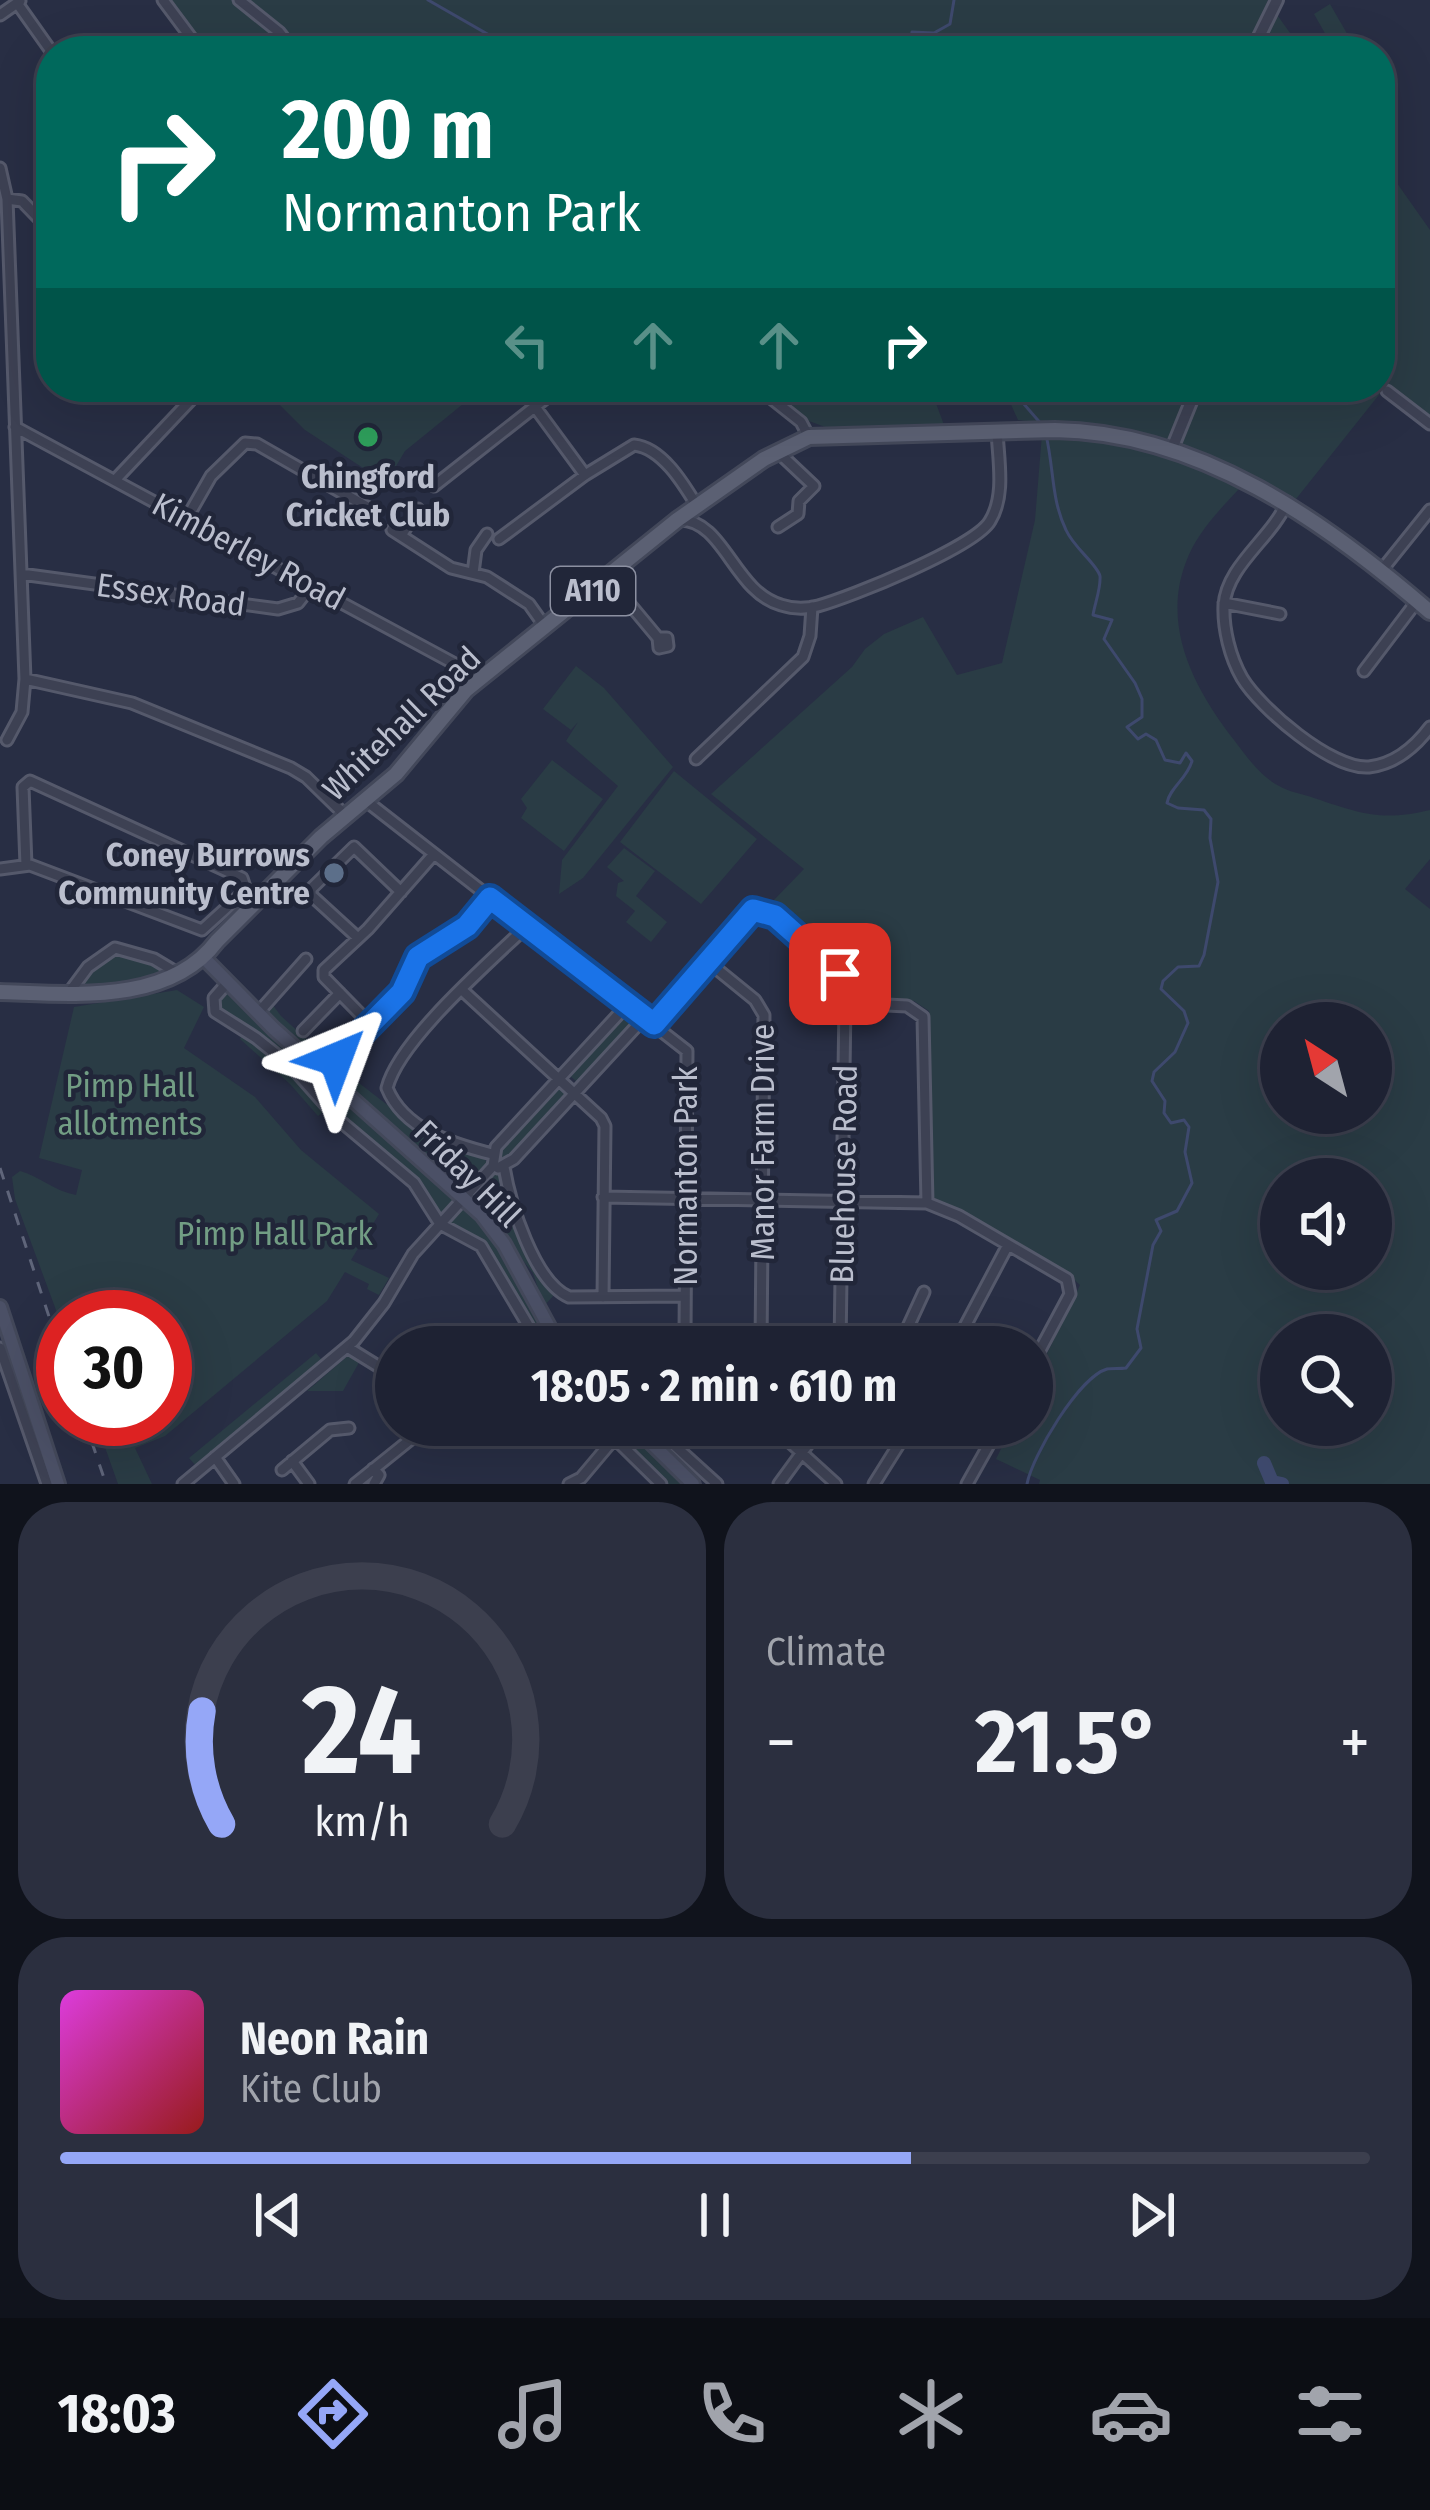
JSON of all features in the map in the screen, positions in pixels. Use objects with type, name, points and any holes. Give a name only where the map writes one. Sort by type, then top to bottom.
[{"type":"main road","name":"Whitehall Road","points":[[205,959],[233,915],[398,772],[481,678],[677,520],[802,439],[1089,430],[1171,451],[1287,502],[1424,607]]},
{"type":"main road","name":"A110","points":[[0,992],[131,989],[179,974],[205,959]]},
{"type":"main road","name":"Friday Hill","points":[[205,959],[258,1013],[464,1198],[504,1244],[549,1326]]},
{"type":"main road","points":[[0,1307],[3,1342],[58,1484]]},
{"type":"main road","points":[[654,1446],[693,1484]]},
{"type":"street","points":[[164,0],[190,36]]},
{"type":"street","points":[[239,0],[282,36]]},
{"type":"street","points":[[1259,36],[1276,0]]},
{"type":"street","points":[[0,15],[19,1],[41,36]]},
{"type":"street","points":[[0,168],[7,199],[25,679],[22,712],[7,740]]},
{"type":"street","points":[[7,199],[22,201],[36,215]]},
{"type":"street","points":[[1395,397],[1430,424]]},
{"type":"street","points":[[116,479],[189,402]]},
{"type":"street","points":[[434,486],[542,402]]},
{"type":"street","points":[[776,402],[797,419],[802,439]]},
{"type":"street","points":[[1171,451],[1192,402]]},
{"type":"street","points":[[536,407],[584,475]]},
{"type":"street","name":"Kimberley Road","points":[[15,428],[481,678]]},
{"type":"street","points":[[472,573],[476,550],[493,536],[625,448],[644,446],[700,504],[705,526],[760,596],[785,607],[812,607],[959,547],[981,532],[992,519],[999,495],[997,430]]},
{"type":"street","points":[[187,518],[211,476],[245,443],[257,444],[367,507]]},
{"type":"street","points":[[777,451],[814,486],[799,501],[798,514],[778,527]]},
{"type":"street","points":[[1287,502],[1235,575],[1224,603],[1228,643],[1243,680],[1276,716],[1336,761],[1368,767],[1400,756],[1415,747],[1430,727]]},
{"type":"street","points":[[418,509],[397,532],[451,568],[487,577],[529,604],[546,628]]},
{"type":"street","points":[[1381,572],[1430,510]]},
{"type":"street","points":[[677,520],[705,526]]},
{"type":"street","name":"Essex Road","points":[[21,574],[278,609],[298,603],[312,585]]},
{"type":"street","points":[[608,578],[658,638]]},
{"type":"street","points":[[1224,603],[1280,614]]},
{"type":"street","points":[[696,759],[803,657],[812,607]]},
{"type":"street","points":[[1364,670],[1424,607]]},
{"type":"street","points":[[25,679],[132,703],[291,768],[307,777],[346,816]]},
{"type":"street","points":[[0,869],[26,865],[194,928],[208,928],[233,915],[246,890],[242,878],[30,781],[23,787],[26,865]]},
{"type":"street","name":"Normanton Park","points":[[364,800],[687,1051],[685,1326]]},
{"type":"street","points":[[358,938],[311,895],[311,889],[354,848],[401,892]]},
{"type":"street","points":[[370,1024],[323,974],[434,854]]},
{"type":"street","points":[[336,1059],[402,992],[418,957],[467,926],[490,898]]},
{"type":"street","name":"Bluehouse Road","points":[[496,1163],[649,1020],[749,913],[768,913],[836,968],[845,1003],[840,1326]]},
{"type":"street","points":[[527,926],[462,990],[391,1074],[387,1088],[400,1109],[437,1138],[496,1163],[517,1221],[556,1291],[569,1297],[684,1296]]},
{"type":"street","points":[[68,994],[88,968],[115,948],[154,958],[179,974]]},
{"type":"street","points":[[258,1013],[306,959]]},
{"type":"street","name":"Manor Farm Drive","points":[[707,962],[755,1000],[764,1015],[761,1326]]},
{"type":"street","points":[[228,982],[214,998],[215,1012],[291,1066],[339,1120],[414,1183],[440,1224],[482,1246],[530,1326]]},
{"type":"street","points":[[462,990],[575,1091],[605,1126],[603,1297]]},
{"type":"street","points":[[303,1031],[340,993]]},
{"type":"street","points":[[845,1003],[907,1006],[923,1017],[927,1203]]},
{"type":"street","points":[[183,1484],[347,1347],[384,1303],[413,1254],[496,1163],[559,1077],[628,1004]]},
{"type":"street","points":[[603,1197],[927,1203],[959,1216],[1061,1275],[1070,1294],[1053,1326]]},
{"type":"street","points":[[965,1326],[1008,1245]]},
{"type":"street","points":[[908,1326],[924,1292]]},
{"type":"street","points":[[3,1342],[47,1484]]},
{"type":"street","points":[[347,1347],[375,1364]]},
{"type":"street","points":[[282,1470],[330,1430],[349,1428]]},
{"type":"street","points":[[355,1484],[403,1446]]},
{"type":"street","points":[[569,1484],[581,1478],[608,1446]]},
{"type":"street","points":[[620,1446],[661,1484]]},
{"type":"street","points":[[675,1446],[717,1484]]},
{"type":"street","points":[[793,1446],[836,1484]]},
{"type":"street","points":[[779,1484],[808,1446]]},
{"type":"street","points":[[874,1484],[897,1446]]},
{"type":"street","points":[[968,1484],[989,1446]]},
{"type":"street","points":[[214,1484],[230,1480],[215,1457]]},
{"type":"street","points":[[292,1461],[309,1484]]},
{"type":"street","points":[[373,1468],[379,1475],[374,1484]]},
{"type":"green space","points":[[168,0],[1268,0],[1253,36],[196,36]]},
{"type":"green space","points":[[1330,4],[1348,36],[1326,36],[1314,14]]},
{"type":"green space","points":[[1275,12],[1292,36],[1264,36]]},
{"type":"green space","points":[[1395,180],[1430,230],[1430,420],[1395,393]]},
{"type":"green space","name":"Chingford Cricket Club","points":[[277,402],[465,402],[405,451],[386,483],[305,430]]},
{"type":"green space","points":[[782,402],[936,402],[944,425],[825,427]]},
{"type":"green space","points":[[1010,402],[1373,402],[1296,499],[1223,464],[1146,437],[1084,425],[1018,420]]},
{"type":"green space","points":[[1042,434],[1143,444],[1240,488],[1196,542],[1179,586],[1177,610],[1195,679],[1254,766],[1283,788],[1344,808],[1398,815],[1430,810],[1430,859],[1405,889],[1430,909],[1430,1484],[1039,1484],[1040,1480],[996,1459],[1002,1446],[1053,1446],[1053,1341],[1080,1285],[1063,1269],[934,1198],[929,1011],[914,1001],[855,998],[845,965],[772,902],[804,869],[711,794],[884,634],[923,617],[957,675],[1002,663],[1035,520]]},
{"type":"green space","points":[[576,666],[604,688],[673,767],[583,878],[559,894],[562,860],[618,786],[566,741],[578,722],[571,730],[543,709]]},
{"type":"green space","points":[[552,760],[603,799],[564,851],[521,818],[527,808],[521,799]]},
{"type":"green space","points":[[674,771],[757,839],[701,904],[620,842]]},
{"type":"green space","points":[[624,848],[655,871],[636,896],[667,922],[651,942],[626,922],[635,911],[616,896],[618,883],[624,881],[607,867]]},
{"type":"green space","points":[[117,953],[169,972],[76,990],[90,971]]},
{"type":"green space","points":[[177,990],[204,1007],[184,1048],[255,1097],[301,1150],[379,1214],[351,1260],[389,1278],[379,1295],[345,1272],[327,1301],[192,1414],[192,1290],[49,1290],[15,1199],[12,1177],[20,1171],[76,1195],[82,1170],[39,1158],[74,1007]]},
{"type":"green space","points":[[226,992],[455,1195],[443,1214],[433,1210],[420,1182],[334,1112],[295,1066],[220,1015],[215,1001]]},
{"type":"green space","points":[[269,1000],[332,1062],[430,1138],[484,1157],[487,1164],[470,1181],[438,1167],[262,1007]]},
{"type":"green space","points":[[623,1013],[632,1013],[633,1023],[577,1082],[569,1075]]},
{"type":"green space","points":[[243,1033],[296,1079],[323,1112],[318,1116],[240,1039]]},
{"type":"green space","points":[[558,1085],[566,1090],[565,1096],[507,1161],[498,1161],[497,1152]]},
{"type":"green space","points":[[494,1172],[500,1174],[508,1218],[555,1294],[544,1306],[533,1273],[472,1198]]},
{"type":"green space","points":[[464,1206],[487,1228],[542,1326],[535,1326],[487,1245],[449,1223]]},
{"type":"green space","points":[[316,1353],[322,1360],[196,1466],[189,1458]]},
{"type":"green space","points":[[351,1353],[361,1359],[343,1391],[307,1391]]},
{"type":"green space","points":[[105,1446],[140,1446],[135,1448],[152,1484],[118,1484]]},
{"type":"green space","points":[[629,1446],[649,1446],[688,1484],[668,1484]]},
{"type":"waterway","points":[[428,0],[491,36]]},
{"type":"waterway","points":[[912,36],[912,32],[934,33],[950,24],[954,0]]},
{"type":"waterway","points":[[1022,402],[1043,426]]},
{"type":"waterway","points":[[1027,1484],[1047,1437],[1083,1386],[1107,1369],[1126,1368],[1141,1348],[1137,1329],[1153,1245],[1161,1231],[1156,1220],[1177,1211],[1192,1183],[1185,1152],[1189,1127],[1184,1120],[1171,1123],[1164,1113],[1165,1101],[1152,1081],[1154,1072],[1175,1052],[1188,1023],[1184,1011],[1161,989],[1178,967],[1199,966],[1218,882],[1211,819],[1204,810],[1167,803],[1192,761],[1186,753],[1180,763],[1165,760],[1156,740],[1146,734],[1138,739],[1127,727],[1142,717],[1142,699],[1104,639],[1112,620],[1093,615],[1100,576],[1061,518],[1046,435]]},
{"type":"waterway","points":[[1264,1463],[1272,1482],[1282,1484]]},
{"type":"railway","points":[[0,1168],[40,1290]]},
{"type":"railway","points":[[93,1446],[106,1484]]},
{"type":"place","name":"Chingford Cricket Club","points":[[368,437]]},
{"type":"place","name":"Coney Burrows Community Centre","points":[[334,873]]},
{"type":"route","points":[[336,1059],[402,992],[418,957],[467,926],[490,898],[654,1024],[753,910],[775,916],[840,974]]},
{"type":"park label","name":"Pimp Hall allotments","points":[[130,1104]]},
{"type":"park label","name":"Pimp Hall Park","points":[[275,1233]]}]
